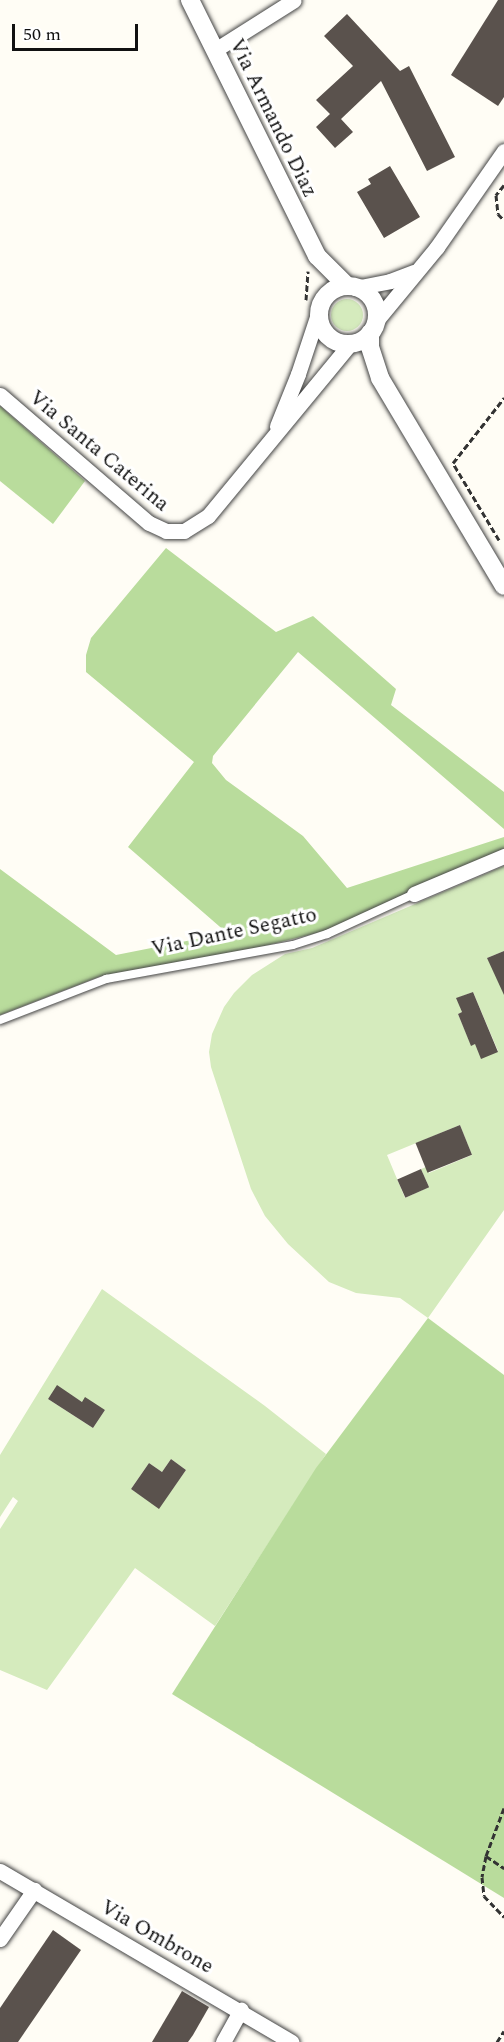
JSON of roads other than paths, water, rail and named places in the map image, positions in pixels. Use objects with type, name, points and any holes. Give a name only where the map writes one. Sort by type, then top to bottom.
[{"type":"street","name":"Via Armando Diaz","points":[[190,0],[312,261],[315,308],[325,333],[331,339],[349,345],[380,378],[503,584]]},
{"type":"street","points":[[215,50],[294,0]]},
{"type":"street","points":[[349,345],[373,327],[417,271],[504,151]]},
{"type":"street","name":"Via Armando Diaz","points":[[312,261],[370,297],[376,313],[370,347],[380,378]]},
{"type":"street","points":[[315,308],[332,291],[390,281],[417,271]]},
{"type":"street","name":"Via Santa Caterina","points":[[273,434],[298,374],[315,308]]},
{"type":"street","name":"Via Santa Caterina","points":[[0,395],[143,519],[166,531],[184,531],[203,520],[273,434],[307,399],[349,345]]},
{"type":"street","name":"Via Dante Segatto","points":[[414,894],[504,856]]},
{"type":"street","name":"Via Ombrone","points":[[0,1871],[241,2010],[292,2042]]},
{"type":"street","points":[[0,1939],[34,1890]]},
{"type":"street","points":[[223,2042],[241,2010]]},
{"type":"lane","name":"Via Dante Segatto","points":[[0,1020],[106,980],[293,945],[327,934],[414,894]]}]
